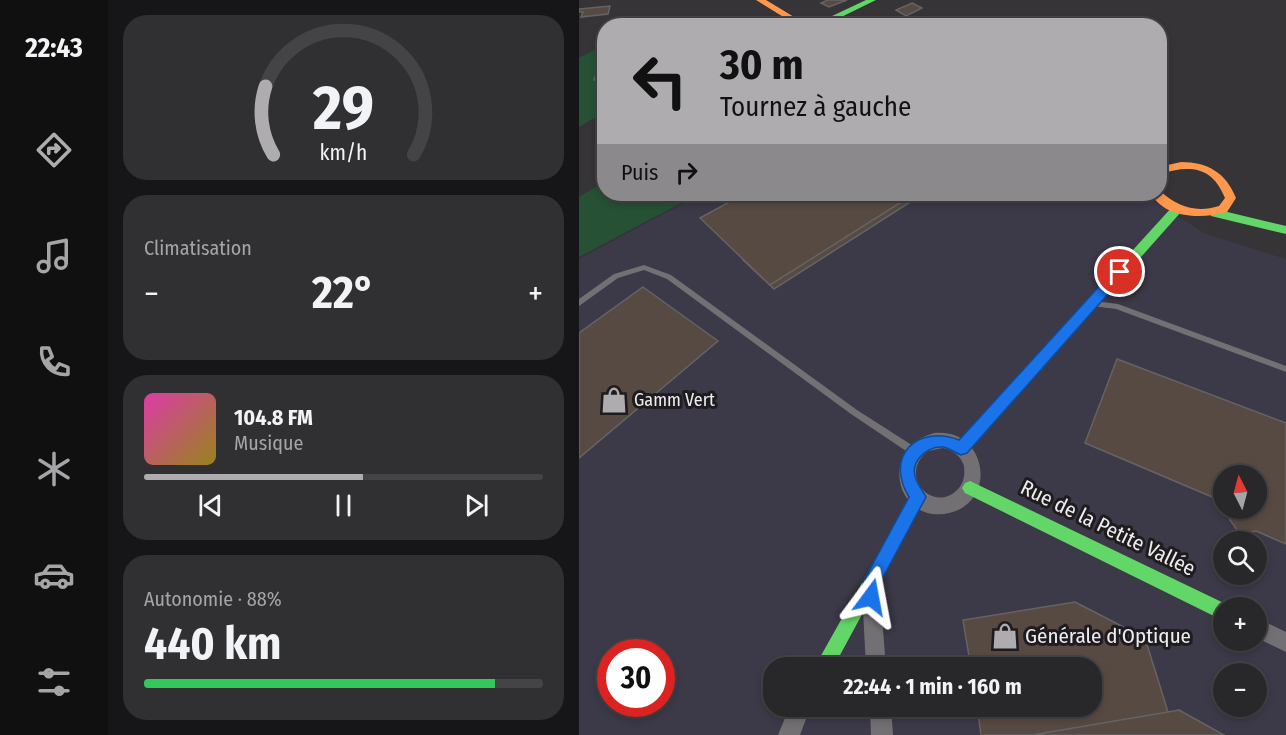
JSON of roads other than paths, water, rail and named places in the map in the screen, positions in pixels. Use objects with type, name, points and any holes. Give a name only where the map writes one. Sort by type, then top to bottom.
[{"type":"street","points":[[833,18],[872,0]]},
{"type":"street","points":[[762,2],[791,18]]},
{"type":"street","points":[[1167,167],[1195,165],[1207,169],[1226,183],[1230,191],[1229,204],[1215,213]]},
{"type":"street","points":[[1230,191],[1286,228]]},
{"type":"street","points":[[1166,201],[1177,209],[1190,213],[1215,213],[1286,228]]},
{"type":"street","points":[[961,448],[1177,209]]},
{"type":"street","points":[[942,441],[961,448],[973,466],[974,477],[970,488],[958,500],[941,505],[929,503],[918,497],[907,480],[909,460],[915,452],[923,445],[942,441]]},
{"type":"street","name":"Rue de la Petite Vallée","points":[[970,488],[1213,607]]},
{"type":"street","points":[[829,657],[918,497]]},
{"type":"street","points":[[871,582],[875,657]]},
{"type":"street","points":[[1267,633],[1286,642]]},
{"type":"street","points":[[789,735],[796,717]]},
{"type":"street","points":[[881,717],[882,735]]},
{"type":"lane","points":[[579,303],[616,276],[644,267],[669,277],[854,412],[915,452]]},
{"type":"lane","points":[[1105,289],[1116,306]]},
{"type":"lane","points":[[1092,303],[1116,306],[1286,369]]},
{"type":"place","name":"Gamm Vert","points":[[614,400]]},
{"type":"place","name":"Générale d'Optique","points":[[1005,636]]}]
